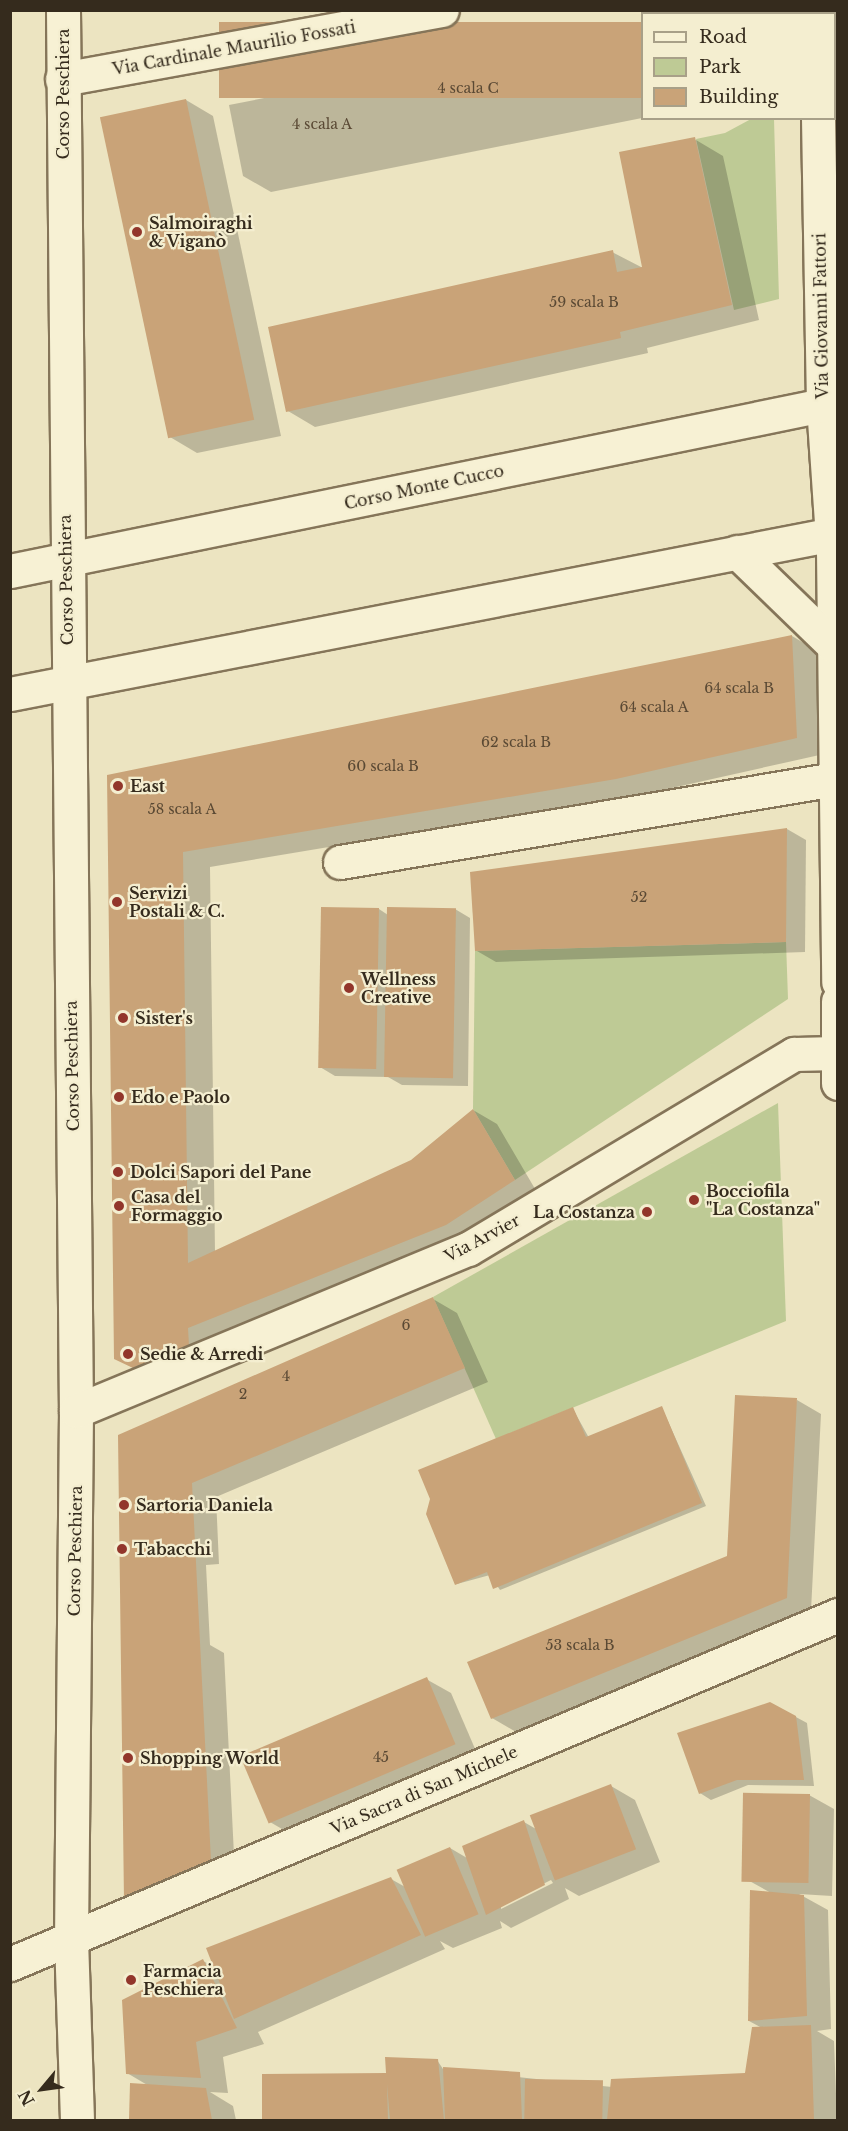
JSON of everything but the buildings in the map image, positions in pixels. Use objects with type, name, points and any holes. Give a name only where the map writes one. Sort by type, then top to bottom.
[{"type":"street","name":"Corso Peschiera","points":[[63,10],[65,561],[76,1411],[71,1939],[76,2121]]},
{"type":"street","name":"Via Cardinale Maurilio Fossati","points":[[62,80],[442,10]]},
{"type":"street","name":"Via Giovanni Fattori","points":[[818,120],[835,533],[837,982]]},
{"type":"street","name":"Corso Monte Cucco","points":[[10,571],[830,404]]},
{"type":"street","points":[[10,694],[835,533]]},
{"type":"street","points":[[737,552],[834,646]]},
{"type":"street","points":[[340,862],[836,779]]},
{"type":"street","points":[[837,1001],[837,1083]]},
{"type":"street","name":"Via Arvier","points":[[76,1411],[468,1249],[794,1054],[837,1053]]},
{"type":"street","name":"Via Sacra di San Michele","points":[[10,1964],[837,1615]]},
{"type":"green space","points":[[749,120],[774,120],[779,299],[734,310],[696,139],[725,133]]},
{"type":"green space","points":[[786,942],[788,999],[515,1180],[473,1109],[475,951]]},
{"type":"green space","name":"Bocciofila \"La Costanza\"","points":[[778,1103],[786,1321],[496,1439],[433,1297]]},
{"type":"place","name":"Salmoiraghi & Viganò","points":[[137,232]]},
{"type":"place","name":"East","points":[[118,786]]},
{"type":"place","name":"Servizi Postali & C.","points":[[117,902]]},
{"type":"place","name":"Wellness Creative","points":[[349,988]]},
{"type":"place","name":"Sister's","points":[[123,1018]]},
{"type":"place","name":"Edo e Paolo","points":[[119,1097]]},
{"type":"place","name":"Dolci Sapori del Pane","points":[[118,1172]]},
{"type":"place","name":"Bocciofila \"La Costanza\"","points":[[694,1200]]},
{"type":"place","name":"Casa del Formaggio","points":[[119,1206]]},
{"type":"place","name":"La Costanza","points":[[647,1212]]},
{"type":"place","name":"Sedie & Arredi","points":[[128,1354]]},
{"type":"place","name":"Sartoria Daniela","points":[[124,1505]]},
{"type":"place","name":"Tabacchi","points":[[122,1549]]},
{"type":"place","name":"Shopping World","points":[[128,1758]]},
{"type":"place","name":"Farmacia Peschiera","points":[[131,1980]]}]
